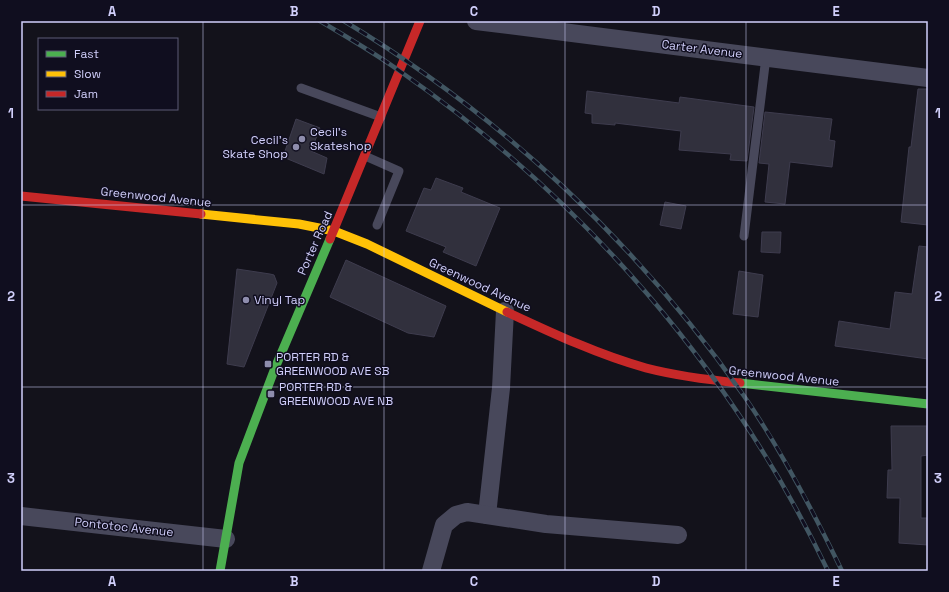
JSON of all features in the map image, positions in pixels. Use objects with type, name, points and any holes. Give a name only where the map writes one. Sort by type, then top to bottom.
[{"type":"street","name":"Porter Road","points":[[220,571],[239,463],[275,368],[323,253],[366,156],[420,21]]},
{"type":"street","name":"Carter Avenue","points":[[476,21],[928,78]]},
{"type":"street","name":"Greenwood Avenue","points":[[21,196],[299,224],[334,231],[367,244],[505,310],[608,356],[647,368],[709,380],[928,404]]},
{"type":"street","points":[[487,515],[501,388],[505,310]]},
{"type":"street","points":[[431,571],[444,525],[456,515],[467,512],[546,524],[678,535]]},
{"type":"street","name":"Pontotoc Avenue","points":[[21,516],[226,539]]},
{"type":"lane","points":[[744,236],[766,57]]},
{"type":"lane","points":[[301,88],[382,117]]},
{"type":"lane","points":[[366,156],[399,171],[377,225]]},
{"type":"building","points":[[918,89],[928,89],[928,225],[901,222],[909,147],[911,147]]},
{"type":"building","points":[[587,91],[679,103],[680,97],[754,107],[747,161],[730,160],[731,154],[679,150],[681,131],[615,123],[615,125],[592,123],[592,114],[585,113]]},
{"type":"building","points":[[765,112],[832,119],[829,140],[835,141],[832,167],[790,162],[785,204],[765,202],[769,164],[759,163]]},
{"type":"building","name":"Cecil's Skateshop","points":[[296,119],[320,128],[311,151],[327,158],[324,174],[283,157]]},
{"type":"building","points":[[436,178],[463,188],[461,192],[500,208],[476,266],[443,252],[446,247],[406,231],[424,188],[431,190]]},
{"type":"building","points":[[665,202],[686,206],[681,229],[660,225]]},
{"type":"building","points":[[762,232],[781,232],[780,253],[761,252]]},
{"type":"building","points":[[919,246],[928,247],[928,359],[835,346],[839,321],[890,329],[895,292],[912,294]]},
{"type":"building","points":[[346,260],[446,306],[434,337],[408,333],[330,297]]},
{"type":"building","points":[[237,269],[274,275],[277,283],[244,367],[227,364]]},
{"type":"building","points":[[739,271],[763,275],[758,317],[733,314]]},
{"type":"building","points":[[891,426],[927,426],[928,455],[921,456],[921,518],[928,518],[928,545],[899,543],[900,498],[887,498],[888,470],[892,470]]},
{"type":"railway","points":[[320,21],[391,65],[468,122],[531,175],[591,233],[647,294],[699,358],[747,426],[790,497],[828,571]]},
{"type":"railway","points":[[344,21],[402,58],[458,98],[512,142],[564,188],[613,236],[659,287],[703,340],[744,396],[771,438],[796,482],[842,571]]},
{"type":"traffic: fast","points":[[220,571],[239,463],[275,368],[330,239]]},
{"type":"traffic: fast","points":[[740,383],[928,404]]},
{"type":"traffic: slow","points":[[201,214],[299,224],[334,231],[367,244],[507,312]]},
{"type":"traffic: jam","points":[[330,239],[420,21]]},
{"type":"traffic: jam","points":[[21,196],[201,214]]},
{"type":"traffic: jam","points":[[507,312],[576,343],[628,363],[658,371],[740,383]]},
{"type":"place","name":"Cecil's Skateshop","points":[[302,139]]},
{"type":"place","name":"Cecil's Skate Shop","points":[[296,147]]},
{"type":"place","name":"Vinyl Tap","points":[[246,300]]},
{"type":"place","name":"PORTER RD & GREENWOOD AVE SB","points":[[268,364]]},
{"type":"place","name":"PORTER RD & GREENWOOD AVE NB","points":[[271,394]]}]
